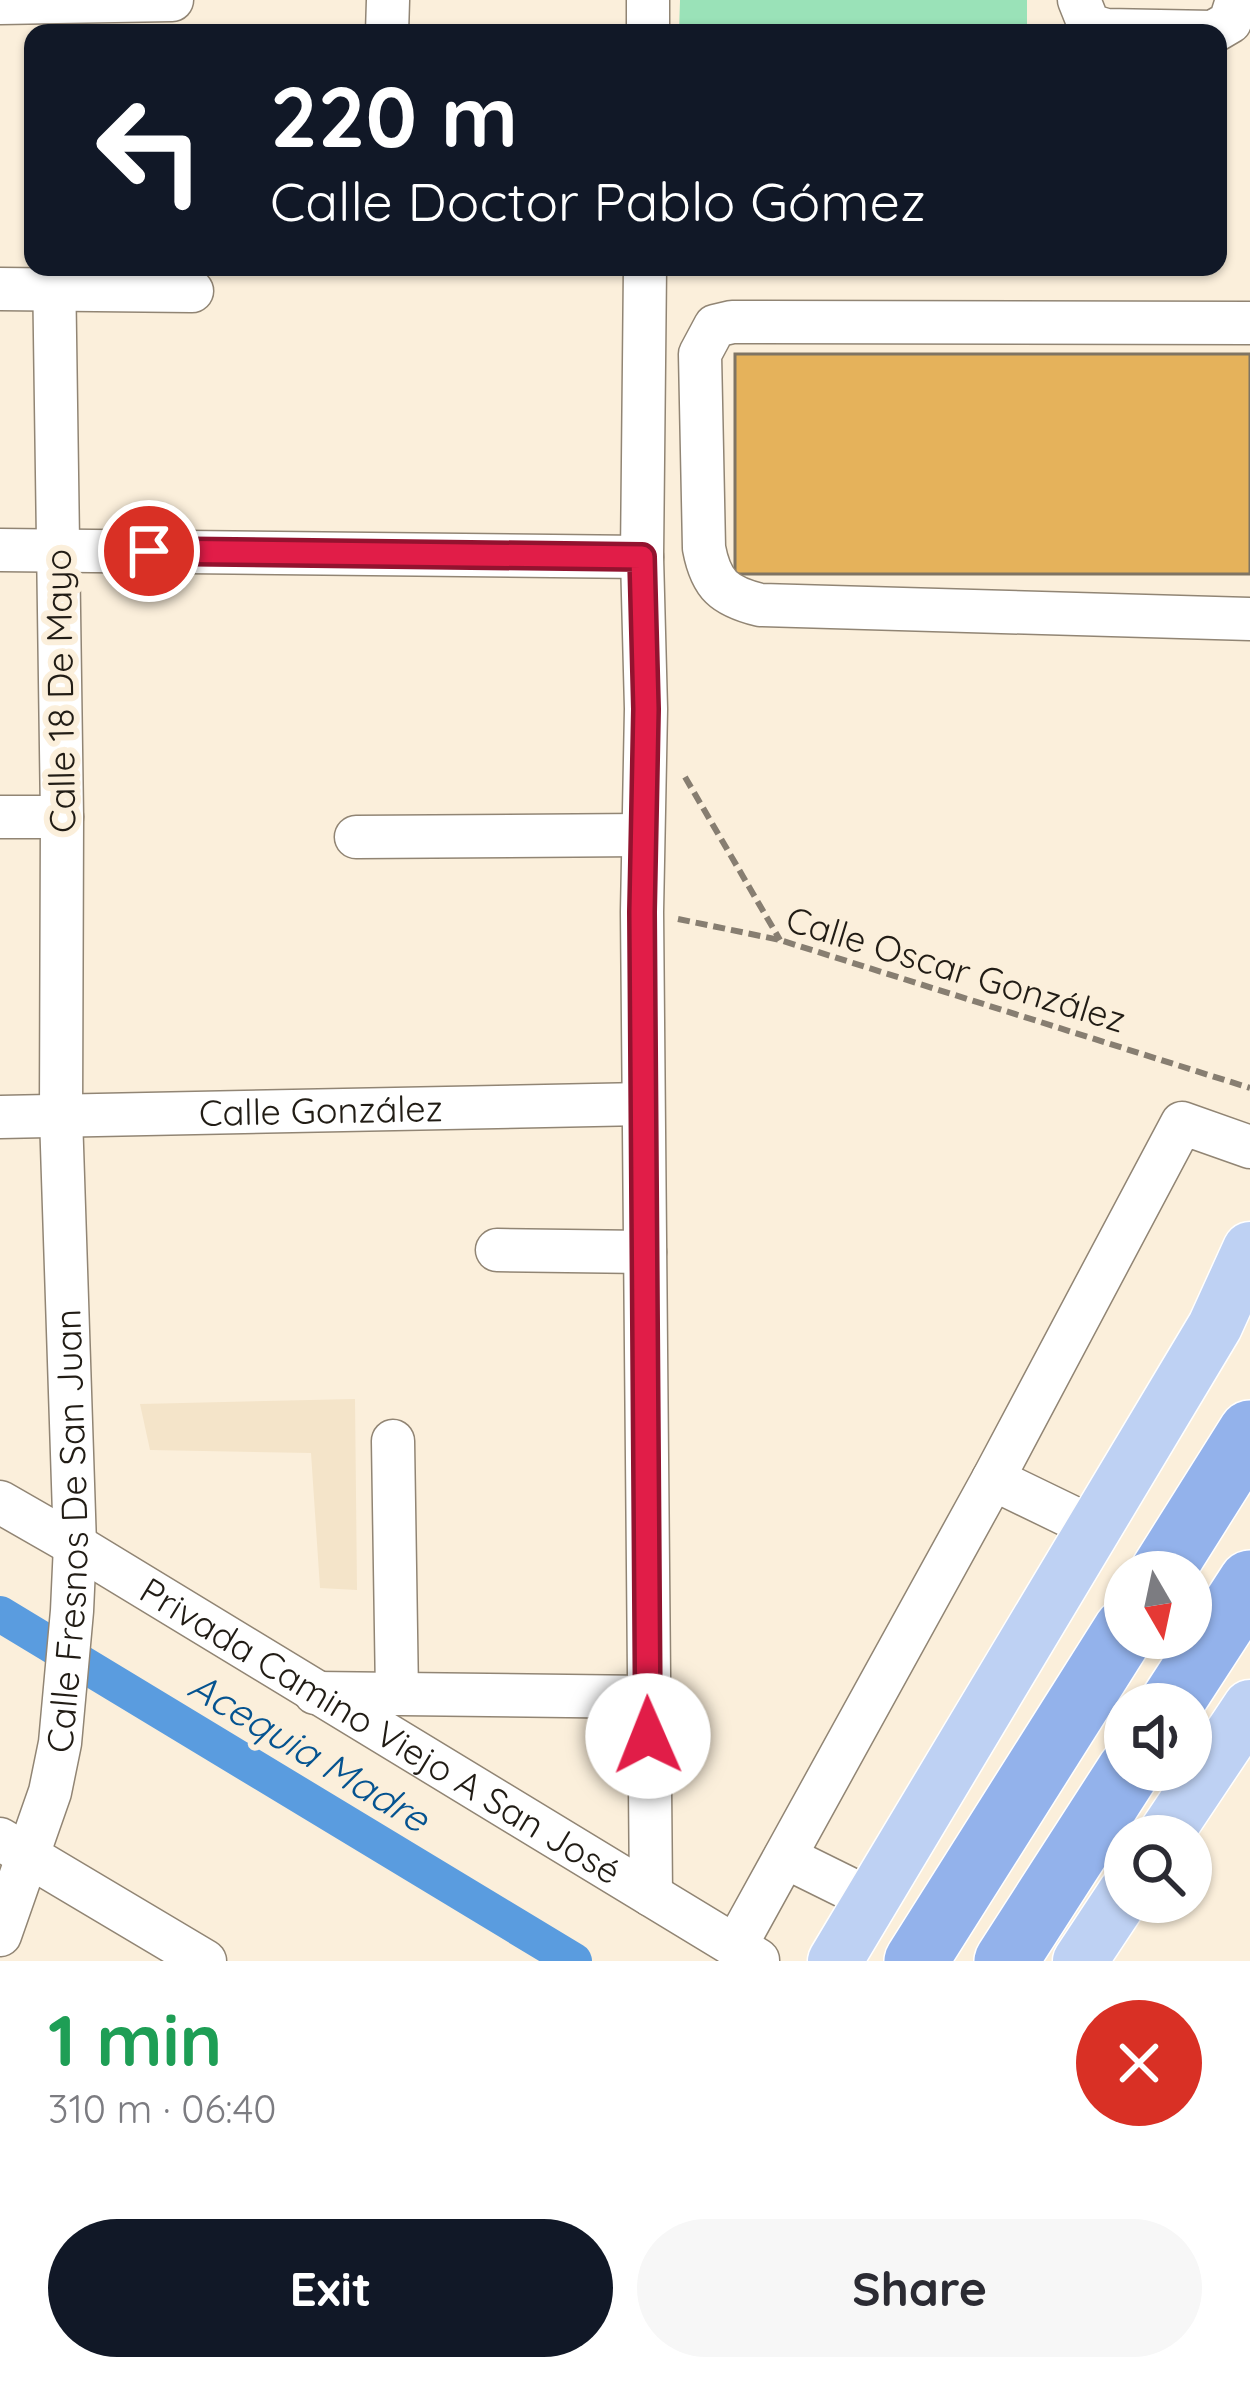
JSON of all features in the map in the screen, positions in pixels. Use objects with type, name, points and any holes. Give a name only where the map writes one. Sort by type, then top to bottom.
[{"type":"highway","points":[[1175,1551],[1250,1432]]},
{"type":"highway","points":[[1185,1683],[1250,1582]]},
{"type":"highway","points":[[916,1961],[1107,1659]]},
{"type":"highway","points":[[1006,1961],[1115,1791]]},
{"type":"main road","points":[[836,1961],[1215,1326],[1250,1249]]},
{"type":"main road","points":[[1178,1815],[1250,1707]]},
{"type":"main road","points":[[1080,1961],[1106,1923]]},
{"type":"street","points":[[0,3],[48,12],[172,0]]},
{"type":"street","points":[[645,276],[642,912],[650,1895]]},
{"type":"street","points":[[0,289],[54,277],[191,291]]},
{"type":"street","name":"Calle 18 De Mayo","points":[[54,277],[61,1116]]},
{"type":"street","points":[[1250,323],[732,322],[715,326],[700,354],[704,548],[709,572],[739,600],[760,605],[1250,619]]},
{"type":"street","points":[[0,550],[642,557]]},
{"type":"street","points":[[0,817],[62,817]]},
{"type":"street","points":[[356,837],[643,835]]},
{"type":"street","name":"Calle González","points":[[0,1117],[644,1104]]},
{"type":"street","name":"Calle Fresnos De San Juan","points":[[0,1935],[13,1846],[50,1792],[68,1678],[75,1545],[61,1116]]},
{"type":"street","points":[[747,1954],[784,1857],[1182,1124],[1250,1147]]},
{"type":"street","points":[[497,1250],[645,1252]]},
{"type":"street","points":[[394,1441],[397,1694]]},
{"type":"street","points":[[993,1479],[1094,1528]]},
{"type":"street","name":"Privada Camino Viejo A San José","points":[[0,1502],[747,1954]]},
{"type":"street","points":[[314,1693],[647,1697]]},
{"type":"street","points":[[13,1846],[206,1961]]},
{"type":"street","points":[[784,1857],[872,1900]]},
{"type":"path","points":[[646,709],[780,940]]},
{"type":"path","name":"Calle Oscar González","points":[[642,912],[780,940],[1250,1088]]},
{"type":"shaded area","points":[[355,1399],[357,1590],[320,1588],[311,1453],[150,1450],[140,1404]]},
{"type":"green space","points":[[680,0],[1027,0],[1027,24],[679,24]]},
{"type":"building","points":[[735,354],[1250,354],[1250,574],[735,574]]},
{"type":"waterway","name":"Acequia Madre","points":[[0,1614],[574,1961]]},
{"type":"route","points":[[149,551],[642,557],[648,1736]]}]
